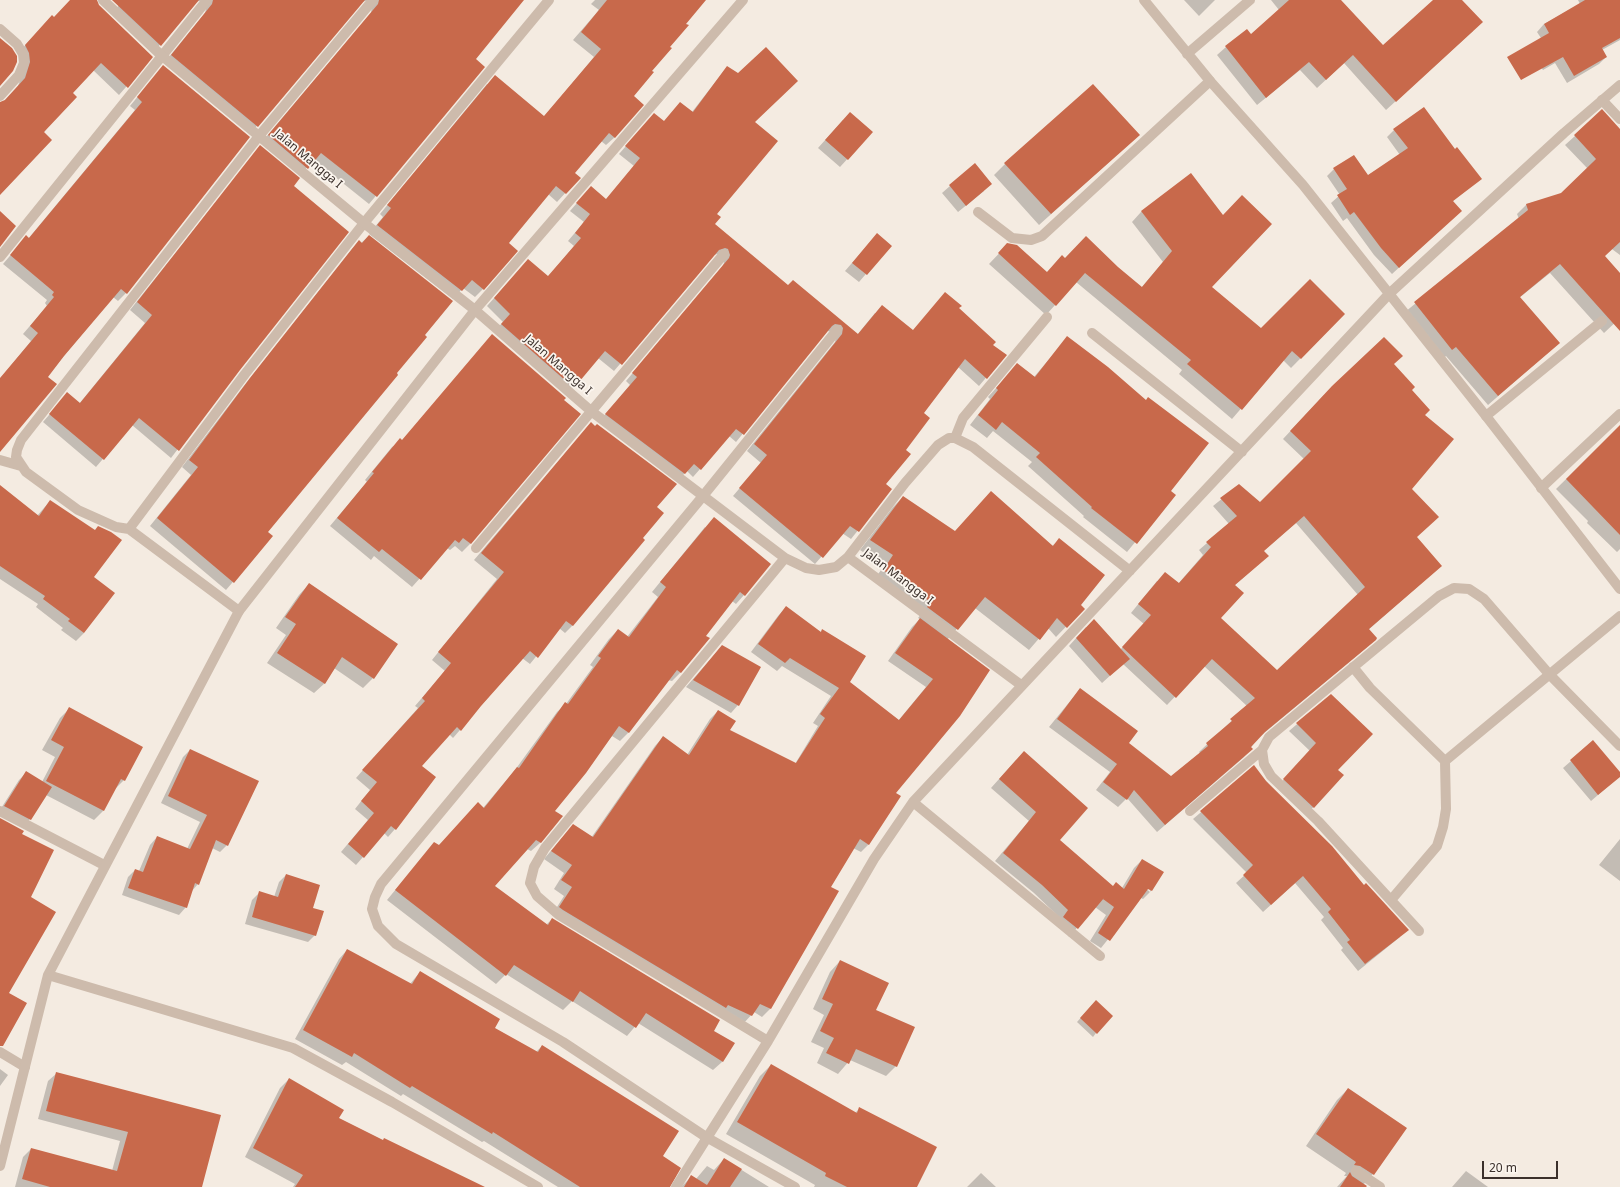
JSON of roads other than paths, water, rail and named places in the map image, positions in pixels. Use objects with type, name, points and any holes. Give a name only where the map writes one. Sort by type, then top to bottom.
[{"type":"street","name":"Jalan Mangga I","points":[[102,0],[161,54],[364,223],[475,310],[591,411],[785,558],[806,568],[819,570],[836,567],[848,557],[1021,685]]},
{"type":"street","points":[[0,257],[161,54],[207,0]]},
{"type":"street","points":[[21,466],[16,457],[21,440],[259,136],[373,0]]},
{"type":"street","points":[[129,529],[245,374],[364,223],[549,0]]},
{"type":"street","points":[[0,1166],[48,975],[104,865],[239,611],[348,470],[475,310],[743,0]]},
{"type":"street","points":[[1144,0],[1210,81],[1303,185],[1486,416],[1620,589]]},
{"type":"street","points":[[1187,54],[1250,0]]},
{"type":"street","points":[[0,29],[17,44],[23,54],[24,63],[19,75],[0,96]]},
{"type":"street","points":[[978,212],[1012,238],[1031,240],[1042,236],[1210,81]]},
{"type":"street","points":[[676,1187],[706,1137],[768,1041],[874,860],[913,802],[1389,294],[1620,85]]},
{"type":"street","points":[[1602,100],[1620,119]]},
{"type":"street","points":[[476,548],[724,254]]},
{"type":"street","points":[[955,438],[963,418],[1047,317]]},
{"type":"street","points":[[1486,416],[1602,321]]},
{"type":"street","points":[[795,1187],[706,1137],[563,1042],[396,944],[378,926],[372,909],[374,897],[381,884],[703,496],[836,330]]},
{"type":"street","points":[[1092,334],[1242,452]]},
{"type":"street","points":[[1541,488],[1620,414]]},
{"type":"street","points":[[848,557],[905,483],[938,445],[949,438],[955,438],[973,447],[1130,571]]},
{"type":"street","points":[[0,460],[21,466],[78,510],[116,527],[129,529],[239,611]]},
{"type":"street","points":[[768,1041],[558,915],[537,896],[530,883],[534,867],[545,848],[785,558]]},
{"type":"street","points":[[1190,811],[1262,750],[1269,737],[1439,596],[1454,588],[1469,589],[1484,599],[1549,674],[1620,746]]},
{"type":"street","points":[[1445,761],[1620,616]]},
{"type":"street","points":[[1353,667],[1370,688],[1445,761],[1446,809],[1443,827],[1437,846],[1391,900]]},
{"type":"street","points":[[1262,750],[1264,764],[1271,776],[1318,821],[1419,931]]},
{"type":"street","points":[[913,802],[1100,956]]},
{"type":"street","points":[[0,811],[104,865]]},
{"type":"street","points":[[48,975],[293,1048],[392,1102],[538,1187]]},
{"type":"street","points":[[0,1052],[25,1067]]},
{"type":"street","points":[[1356,1171],[1380,1187]]}]
